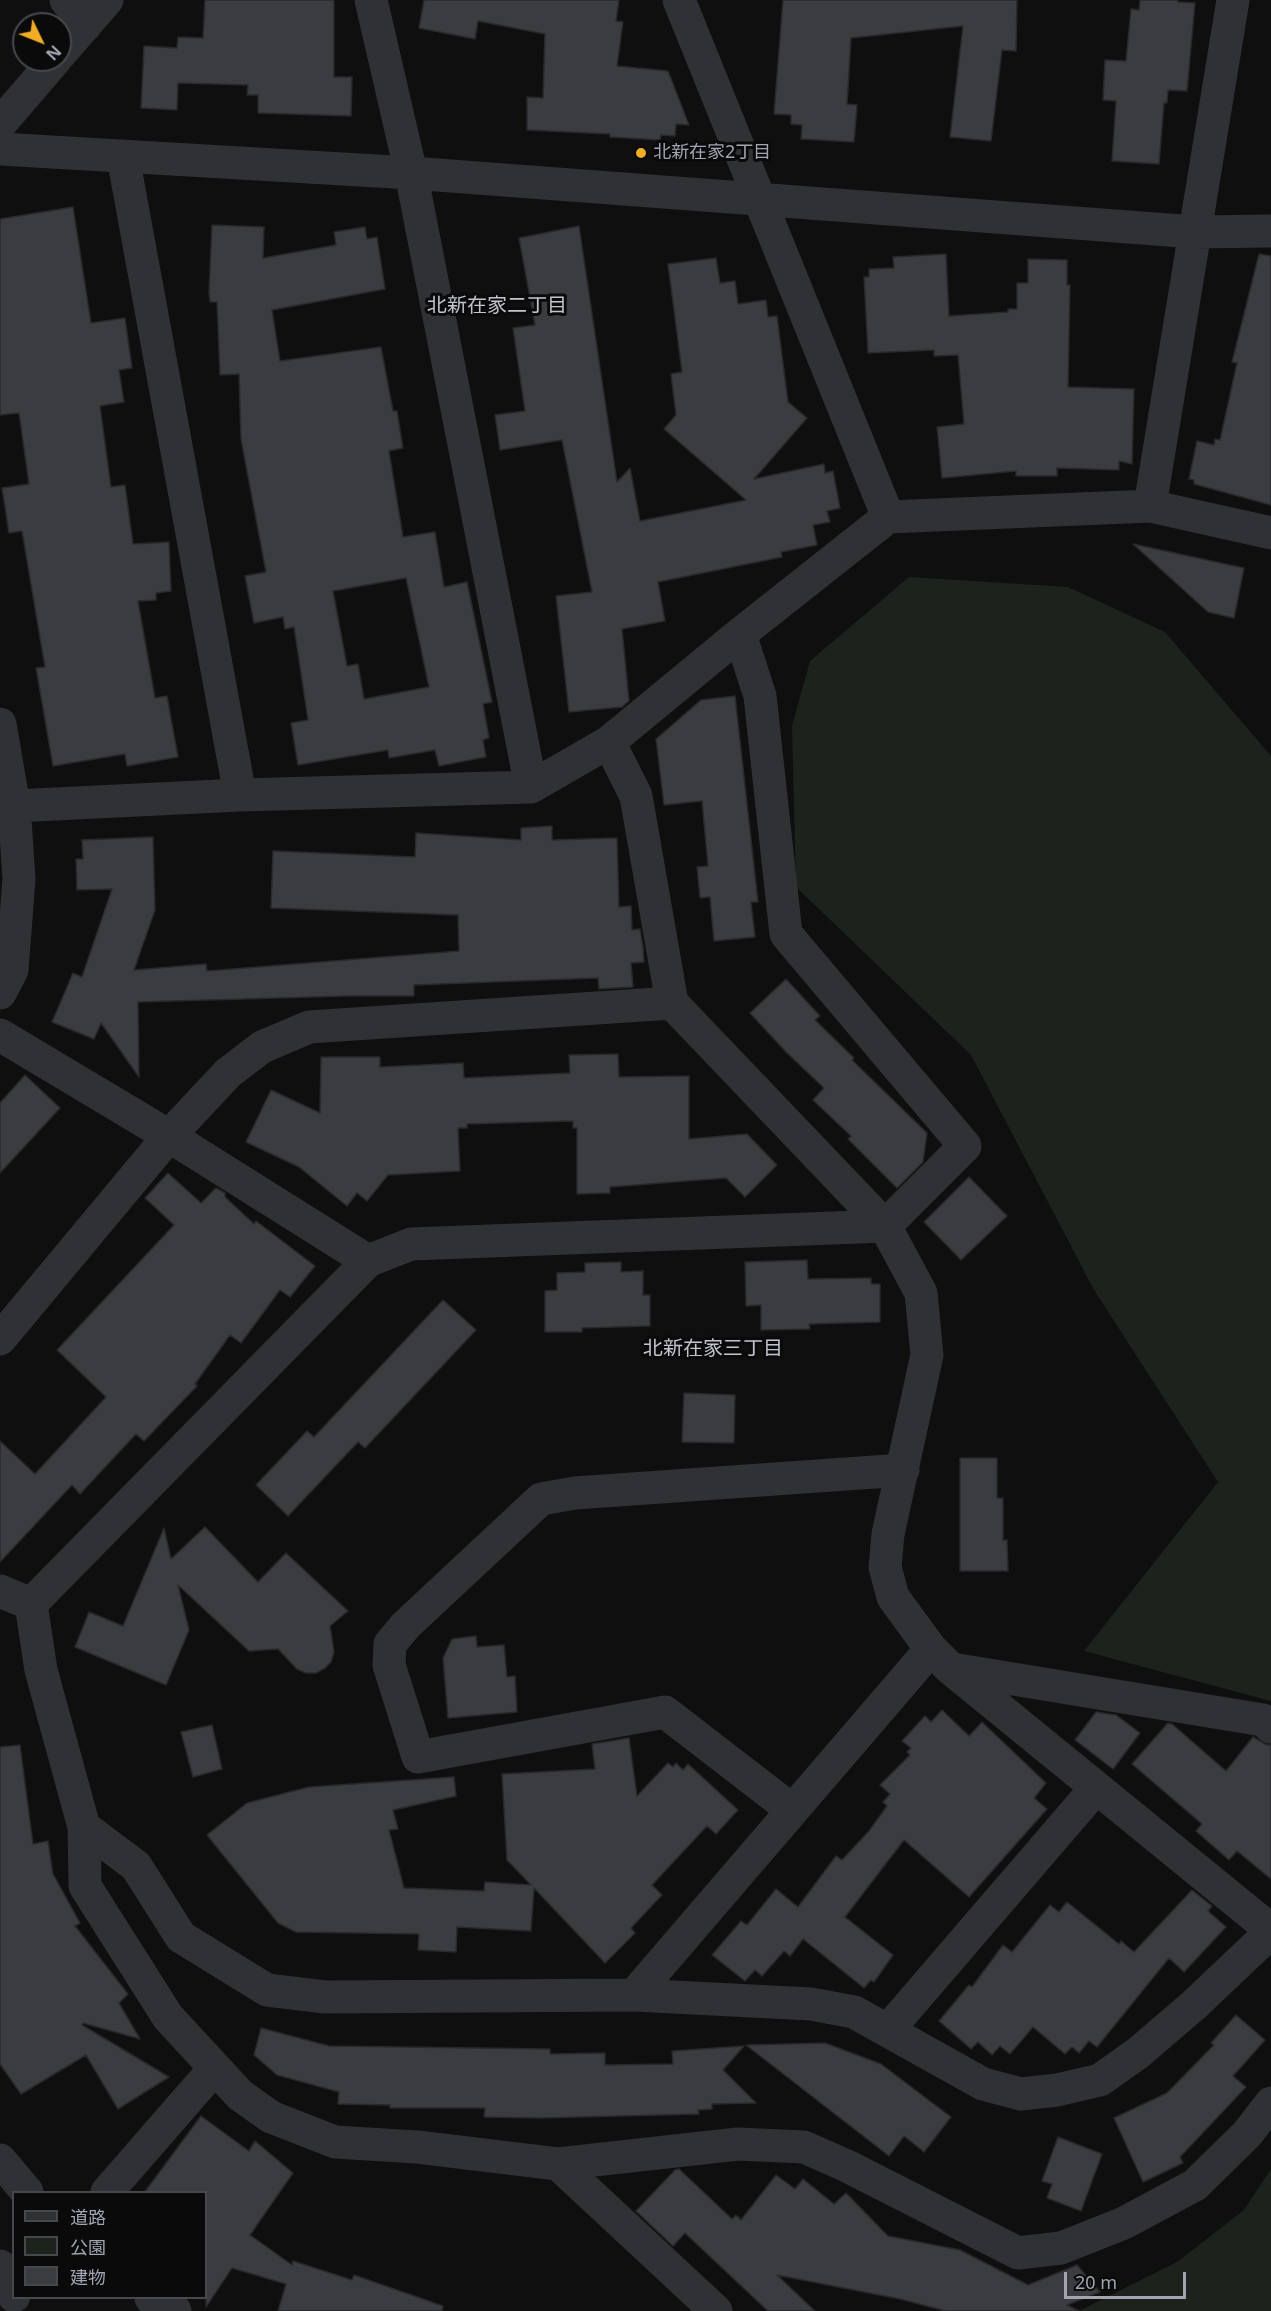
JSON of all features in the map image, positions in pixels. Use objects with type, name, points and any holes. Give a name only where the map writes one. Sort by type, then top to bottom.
[{"type":"street","points":[[76,13],[106,0]]},
{"type":"street","points":[[371,0],[411,173],[531,787]]},
{"type":"street","points":[[679,0],[888,517]]},
{"type":"street","points":[[1150,506],[1233,0]]},
{"type":"street","points":[[0,124],[45,72]]},
{"type":"street","points":[[0,149],[411,173],[1195,232],[1271,231]]},
{"type":"street","points":[[123,157],[240,795]]},
{"type":"street","points":[[14,806],[240,795],[531,787],[609,742],[888,517],[1150,506],[1271,533]]},
{"type":"street","points":[[31,1604],[368,1261],[411,1244],[885,1226],[965,1146],[786,934],[760,696],[741,634]]},
{"type":"street","points":[[0,724],[14,806],[19,879],[12,970],[0,993]]},
{"type":"street","points":[[84,1827],[136,1866],[182,1937],[267,1990],[325,1997],[634,1995],[811,2004],[854,2012],[983,2084],[1021,2094],[1057,2090],[1100,2080],[1178,2019],[1271,1931],[941,1659],[893,1597],[885,1567],[888,1534],[927,1355],[921,1293],[885,1226],[672,1003],[636,796],[609,742]]},
{"type":"street","points":[[0,1340],[169,1137],[228,1073],[262,1047],[309,1027],[672,1003]]},
{"type":"street","points":[[0,1035],[368,1261]]},
{"type":"street","points":[[792,1810],[665,1712],[418,1757],[389,1665],[390,1644],[406,1625],[541,1499],[575,1493],[903,1470]]},
{"type":"street","points":[[0,1591],[31,1604]]},
{"type":"street","points":[[31,1604],[41,1670],[84,1827],[85,1886],[168,2017],[240,2095],[271,2117],[335,2142],[417,2147],[558,2164],[738,2144],[804,2147],[847,2166],[1018,2253],[1061,2248],[1124,2223],[1195,2185],[1247,2134],[1271,2103]]},
{"type":"street","points":[[941,1659],[1263,1720],[1271,1727]]},
{"type":"street","points":[[634,1995],[792,1810],[941,1659]]},
{"type":"street","points":[[888,2030],[1096,1788]]},
{"type":"street","points":[[109,2191],[215,2068]]},
{"type":"street","points":[[0,2160],[25,2191]]},
{"type":"street","points":[[558,2164],[716,2311]]},
{"type":"street","points":[[0,2266],[12,2293]]},
{"type":"street","points":[[153,2299],[175,2311]]},
{"type":"green space","points":[[909,577],[1068,587],[1165,632],[1271,756],[1271,1701],[1084,1651],[1218,1482],[1094,1290],[971,1055],[796,887],[792,726],[810,661]]},
{"type":"green space","points":[[1271,2169],[1271,2311],[1079,2311],[1177,2262],[1244,2210]]},
{"type":"building","points":[[205,0],[334,0],[334,77],[352,77],[351,116],[258,113],[258,95],[247,95],[248,85],[178,83],[177,110],[141,108],[144,46],[177,48],[178,37],[203,38]]},
{"type":"building","points":[[424,0],[619,0],[616,21],[623,22],[617,66],[668,71],[689,125],[676,124],[675,136],[661,135],[660,140],[610,137],[610,134],[527,130],[527,97],[543,98],[545,34],[478,21],[475,39],[419,28]]},
{"type":"building","points":[[783,0],[1017,0],[1016,51],[1002,50],[991,141],[950,137],[963,26],[851,38],[847,104],[857,105],[854,142],[801,139],[802,125],[791,124],[791,115],[774,114]]},
{"type":"building","points":[[1140,0],[1178,0],[1178,2],[1195,3],[1187,91],[1168,90],[1167,103],[1164,103],[1159,164],[1112,161],[1116,101],[1103,100],[1105,60],[1126,61],[1131,9],[1139,10]]},
{"type":"building","points":[[73,207],[91,323],[125,318],[132,368],[119,370],[124,402],[100,406],[111,487],[125,485],[133,544],[169,542],[171,591],[156,593],[156,600],[138,601],[155,698],[167,696],[178,757],[127,766],[125,754],[53,766],[36,668],[45,667],[22,531],[9,533],[2,488],[29,484],[19,413],[0,415],[0,219]]},
{"type":"building","points":[[212,225],[264,227],[263,258],[336,245],[334,232],[365,227],[367,239],[377,237],[385,289],[272,310],[280,361],[381,347],[393,411],[397,411],[403,448],[389,451],[403,537],[435,532],[444,587],[467,582],[492,702],[483,704],[489,738],[483,740],[486,757],[439,766],[435,750],[389,758],[388,750],[298,765],[291,723],[308,720],[294,627],[285,629],[283,617],[254,623],[245,576],[266,572],[241,439],[239,374],[220,375],[217,302],[210,302]],"holes":[[[406,578],[429,687],[364,699],[358,664],[347,666],[333,591]]]},
{"type":"building","points":[[579,226],[617,482],[630,468],[640,521],[746,500],[664,429],[676,415],[671,374],[682,372],[668,264],[716,258],[720,283],[735,281],[738,304],[766,300],[768,317],[777,316],[788,402],[807,418],[754,479],[824,464],[825,473],[833,471],[840,508],[827,511],[830,522],[813,525],[817,545],[781,552],[782,557],[658,582],[665,621],[622,629],[629,701],[622,707],[569,712],[556,596],[592,592],[562,440],[500,450],[495,415],[525,411],[513,328],[535,325],[519,238]]},
{"type":"building","points":[[946,254],[949,316],[1008,312],[1008,309],[1017,309],[1017,283],[1028,283],[1028,259],[1067,260],[1067,285],[1070,285],[1068,387],[1134,389],[1132,464],[1119,461],[1119,470],[1057,468],[1057,476],[1016,476],[1016,471],[942,478],[937,427],[964,424],[958,355],[934,356],[934,350],[868,353],[864,277],[869,277],[869,269],[894,268],[893,257]]},
{"type":"building","points":[[1259,254],[1271,256],[1271,505],[1194,484],[1194,480],[1189,479],[1197,441],[1214,445],[1215,439],[1220,440],[1237,363],[1232,362]]},
{"type":"building","points":[[1133,544],[1244,568],[1234,618],[1208,612]]},
{"type":"building","points":[[735,696],[758,902],[751,902],[755,937],[714,941],[710,897],[700,898],[697,867],[708,866],[702,801],[664,805],[656,739],[701,700]]},
{"type":"building","points":[[552,826],[552,840],[617,838],[619,907],[631,906],[632,930],[640,929],[643,947],[644,962],[631,963],[633,987],[599,989],[598,978],[414,985],[414,996],[138,1002],[139,1077],[101,1023],[94,1039],[52,1022],[73,973],[82,977],[112,889],[77,890],[76,859],[83,859],[82,840],[153,837],[155,910],[134,970],[206,964],[207,971],[459,951],[458,915],[271,908],[273,851],[415,857],[416,833],[521,840],[521,828]]},
{"type":"building","points":[[786,979],[820,1016],[815,1020],[854,1058],[852,1060],[927,1133],[923,1162],[897,1188],[848,1139],[851,1136],[813,1100],[824,1088],[750,1013]]},
{"type":"building","points":[[618,1054],[619,1077],[689,1076],[689,1139],[747,1134],[777,1165],[745,1197],[726,1178],[610,1187],[610,1193],[577,1194],[577,1128],[573,1128],[573,1121],[467,1124],[467,1128],[458,1128],[460,1171],[388,1175],[367,1201],[357,1193],[347,1206],[299,1167],[246,1142],[271,1090],[320,1113],[321,1057],[380,1057],[380,1067],[463,1063],[464,1078],[570,1073],[569,1055]]},
{"type":"building","points":[[25,1075],[60,1108],[0,1173],[0,1103]]},
{"type":"building","points":[[168,1173],[201,1203],[216,1188],[225,1193],[225,1197],[254,1224],[256,1221],[315,1266],[290,1297],[280,1290],[241,1343],[230,1335],[195,1384],[197,1386],[144,1441],[136,1434],[80,1494],[72,1485],[0,1562],[0,1441],[35,1474],[106,1397],[57,1350],[174,1225],[145,1198]]},
{"type":"building","points":[[969,1177],[1007,1216],[961,1260],[924,1222]]},
{"type":"building","points":[[807,1260],[808,1279],[871,1278],[871,1284],[880,1284],[880,1322],[809,1324],[810,1329],[761,1330],[761,1305],[746,1306],[745,1262]]},
{"type":"building","points":[[621,1262],[621,1272],[643,1271],[643,1295],[650,1295],[650,1326],[582,1328],[582,1332],[545,1332],[545,1291],[557,1290],[557,1273],[585,1272],[585,1263]]},
{"type":"building","points":[[443,1300],[476,1330],[365,1448],[358,1442],[288,1516],[256,1485],[307,1431],[314,1437]]},
{"type":"building","points":[[684,1393],[735,1395],[734,1443],[682,1442]]},
{"type":"building","points":[[960,1458],[997,1458],[997,1498],[1003,1498],[1003,1540],[1007,1540],[1008,1571],[960,1571]]},
{"type":"building","points":[[205,1527],[258,1582],[286,1553],[348,1611],[330,1626],[334,1652],[331,1662],[325,1668],[316,1673],[306,1673],[297,1669],[278,1649],[249,1651],[178,1585],[189,1630],[166,1685],[75,1647],[89,1612],[123,1626],[164,1528],[171,1559]]},
{"type":"building","points":[[476,1636],[477,1647],[504,1645],[507,1677],[515,1676],[517,1712],[448,1718],[443,1658],[452,1639]]},
{"type":"building","points":[[942,1710],[969,1736],[982,1722],[1046,1783],[1034,1798],[1047,1809],[969,1897],[904,1840],[845,1917],[893,1955],[874,1982],[871,1980],[864,1988],[803,1939],[790,1956],[784,1951],[762,1976],[755,1970],[745,1981],[712,1955],[741,1921],[747,1925],[776,1889],[798,1907],[836,1856],[842,1860],[869,1831],[887,1806],[883,1802],[890,1794],[880,1785],[910,1755],[907,1752],[911,1748],[902,1741],[925,1716],[931,1722]]},
{"type":"building","points":[[1096,1712],[1116,1715],[1140,1733],[1113,1769],[1075,1740]]},
{"type":"building","points":[[1168,1723],[1226,1771],[1253,1737],[1271,1745],[1271,1879],[1237,1851],[1229,1860],[1196,1831],[1202,1824],[1132,1764]]},
{"type":"building","points":[[212,1725],[222,1769],[193,1777],[181,1732]]},
{"type":"building","points":[[629,1738],[637,1796],[668,1763],[673,1767],[676,1763],[683,1770],[688,1764],[738,1810],[716,1834],[707,1826],[652,1885],[662,1895],[631,1928],[635,1933],[605,1963],[534,1888],[531,1931],[457,1927],[456,1952],[418,1950],[419,1934],[296,1932],[278,1923],[207,1835],[247,1803],[309,1787],[454,1777],[456,1796],[393,1810],[398,1829],[389,1830],[404,1888],[484,1891],[485,1882],[531,1885],[507,1860],[502,1774],[595,1769],[592,1744]]},
{"type":"building","points":[[20,1745],[33,1844],[48,1841],[53,1874],[80,1923],[75,1926],[128,1994],[119,2003],[140,2039],[83,2023],[82,2025],[169,2077],[118,2109],[86,2055],[21,2094],[0,2064],[0,1747]]},
{"type":"building","points":[[1192,1890],[1212,1906],[1208,1911],[1226,1927],[1184,1972],[1169,1958],[1097,2047],[1089,2041],[1079,2053],[1072,2047],[1065,2054],[1033,2027],[1010,2054],[1000,2046],[992,2055],[978,2042],[971,2049],[939,2021],[969,1985],[972,1987],[1003,1945],[1012,1952],[1050,1905],[1059,1912],[1067,1902],[1119,1944],[1121,1941],[1134,1952]]},
{"type":"building","points":[[1236,2015],[1265,2040],[1233,2076],[1246,2087],[1180,2157],[1183,2163],[1143,2182],[1114,2118],[1167,2093],[1214,2045],[1211,2043]]},
{"type":"building","points":[[261,2028],[329,2046],[550,2049],[550,2054],[605,2053],[605,2065],[673,2064],[672,2051],[744,2046],[723,2070],[756,2103],[712,2104],[712,2109],[698,2110],[699,2114],[539,2118],[484,2117],[485,2108],[390,2108],[390,2105],[338,2104],[339,2092],[277,2075],[254,2055]]},
{"type":"building","points":[[825,2043],[881,2064],[951,2117],[924,2152],[904,2136],[889,2156],[746,2045]]},
{"type":"building","points":[[201,2116],[249,2151],[255,2141],[293,2173],[250,2235],[292,2265],[293,2261],[352,2280],[354,2275],[443,2306],[442,2311],[278,2311],[286,2284],[232,2268],[206,2307],[207,2191],[145,2191]]},
{"type":"building","points":[[1058,2137],[1102,2154],[1081,2211],[1047,2198],[1052,2184],[1042,2181]]},
{"type":"building","points":[[679,2169],[732,2219],[736,2215],[741,2220],[776,2175],[795,2189],[803,2179],[834,2204],[846,2193],[888,2236],[960,2250],[1028,2285],[1077,2265],[1100,2292],[1067,2305],[1079,2311],[946,2311],[900,2299],[777,2275],[815,2311],[768,2311],[685,2233],[673,2246],[636,2211],[675,2170]]},
{"type":"place","name":"北新在家2丁目","points":[[641,153]]},
{"type":"district","name":"北新在家二丁目","points":[[497,306]]},
{"type":"district","name":"北新在家三丁目","points":[[713,1349]]}]
